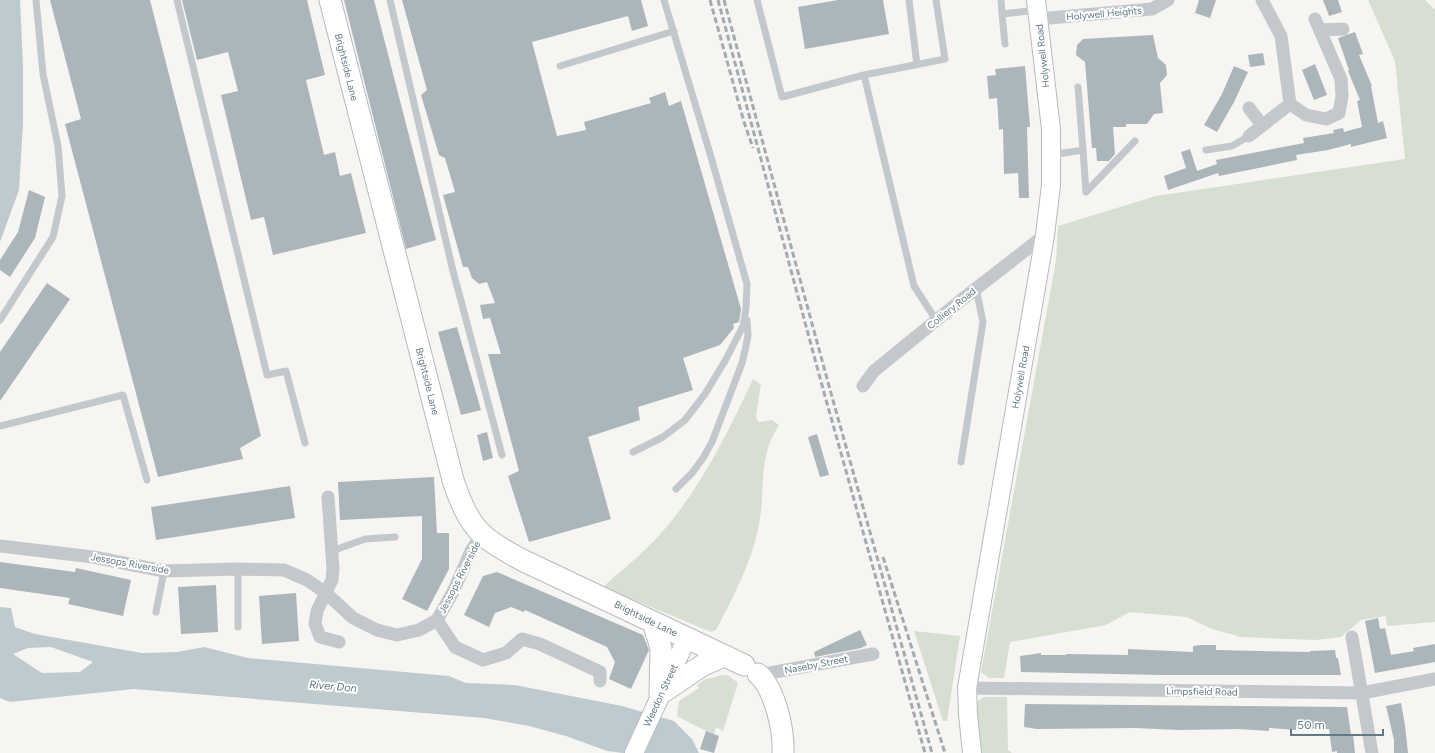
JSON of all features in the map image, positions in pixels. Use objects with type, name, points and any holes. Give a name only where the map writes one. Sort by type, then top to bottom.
[{"type":"main road","name":"Brightside Lane","points":[[330,0],[456,490],[470,518],[482,534],[499,547],[522,560],[687,638],[754,672]]},
{"type":"main road","name":"Holywell Road","points":[[972,753],[967,688],[1045,235],[1051,185],[1051,129],[1037,10]]},
{"type":"main road","points":[[653,622],[661,648],[658,700]]},
{"type":"main road","name":"Weedon Street","points":[[634,753],[687,638]]},
{"type":"main road","points":[[658,700],[703,665],[724,656]]},
{"type":"main road","points":[[754,672],[769,688],[775,704],[779,717],[784,753]]},
{"type":"street","name":"Holywell Heights","points":[[1037,10],[1152,9],[1168,0]]},
{"type":"street","points":[[1262,0],[1281,36],[1290,104],[1306,115],[1326,119],[1339,113],[1342,96],[1341,79],[1318,24],[1343,29]]},
{"type":"street","points":[[1249,136],[1290,104]]},
{"type":"street","points":[[1249,108],[1262,125]]},
{"type":"street","name":"Colliery Road","points":[[863,386],[874,371],[976,288],[1045,235]]},
{"type":"street","points":[[328,497],[332,550],[332,580],[317,611],[315,624],[320,637],[339,642]]},
{"type":"street","name":"Jessops Riverside","points":[[0,546],[93,557],[164,571],[238,569],[284,570],[307,580],[326,593],[353,618],[377,630],[398,635],[419,630],[437,620],[453,592],[471,551],[482,534]]},
{"type":"street","name":"Jessops Riverside","points":[[437,620],[455,647],[483,660],[506,653],[522,639],[540,644],[600,672],[600,680]]},
{"type":"street","points":[[1352,637],[1372,753]]},
{"type":"street","name":"Naseby Street","points":[[754,672],[873,654]]},
{"type":"street","name":"Limpsfield Road","points":[[967,688],[1362,693],[1435,679]]},
{"type":"lane","points":[[0,320],[54,237],[62,196],[58,146],[43,74],[36,0]]},
{"type":"lane","points":[[177,0],[268,375],[286,371],[305,443]]},
{"type":"lane","points":[[390,0],[452,267],[502,456]]},
{"type":"lane","points":[[664,0],[747,284],[746,308],[748,335],[742,363],[712,442],[692,473],[676,489]]},
{"type":"lane","points":[[757,0],[782,97],[864,76],[945,58],[936,0]]},
{"type":"lane","points":[[909,0],[917,65]]},
{"type":"lane","points":[[1001,0],[1005,44]]},
{"type":"lane","points":[[1002,14],[1037,10]]},
{"type":"lane","points":[[560,66],[674,31]]},
{"type":"lane","points":[[864,76],[914,286],[936,320]]},
{"type":"lane","points":[[1078,87],[1086,192],[1135,141]]},
{"type":"lane","points":[[1206,150],[1232,146],[1249,136]]},
{"type":"lane","points":[[1051,155],[1083,150]]},
{"type":"lane","points":[[961,462],[982,322],[976,288]]},
{"type":"lane","points":[[633,452],[663,438],[685,420],[725,361],[743,326],[746,308]]},
{"type":"lane","points":[[0,426],[123,395],[148,480]]},
{"type":"lane","points":[[332,550],[364,539],[395,537]]},
{"type":"lane","points":[[238,569],[238,627]]},
{"type":"lane","points":[[156,612],[164,571]]},
{"type":"shaded area","points":[[1368,0],[1425,0],[1435,10],[1435,622],[1387,626],[1386,616],[1361,620],[1341,637],[1315,640],[1241,637],[1212,629],[1187,617],[1130,612],[1106,625],[1010,642],[1004,678],[989,678],[981,672],[1056,261],[1058,226],[1156,196],[1405,159],[1395,61]]},
{"type":"shaded area","points":[[753,379],[761,385],[756,415],[758,422],[772,420],[779,425],[772,438],[765,462],[759,525],[752,552],[735,592],[716,630],[711,632],[603,587],[649,546],[677,514],[690,496],[734,419]]},
{"type":"shaded area","points":[[914,631],[960,636],[947,721],[943,721]]},
{"type":"shaded area","points":[[722,675],[729,676],[738,683],[723,731],[716,727],[714,734],[677,716],[679,701],[699,688],[697,685],[704,680]]},
{"type":"shaded area","points":[[984,697],[1007,697],[1008,750],[1012,753],[979,753],[973,712],[977,702]]},
{"type":"water","points":[[0,0],[20,0],[23,66],[23,123],[19,190],[0,242]]},
{"type":"water","name":"River Don","points":[[0,607],[11,608],[15,627],[35,634],[142,653],[177,652],[204,647],[248,658],[449,676],[466,683],[515,685],[622,706],[674,721],[692,739],[699,753],[623,753],[607,751],[566,736],[529,726],[484,718],[134,689],[10,702],[0,698]],"holes":[[[51,647],[93,662],[80,672],[42,673],[13,654],[28,648]]]},
{"type":"building","points":[[50,0],[150,0],[261,436],[240,448],[243,459],[158,477],[65,124],[81,119]]},
{"type":"building","points":[[182,0],[307,0],[325,75],[306,80],[324,155],[335,152],[340,176],[351,173],[366,233],[273,255],[264,217],[251,220],[221,95],[238,91],[228,52],[197,60]]},
{"type":"building","points":[[344,0],[374,0],[436,240],[406,249]]},
{"type":"building","points":[[402,0],[641,0],[648,26],[632,31],[628,16],[532,42],[557,136],[586,130],[584,122],[651,103],[649,98],[665,92],[669,106],[681,101],[741,309],[739,322],[733,324],[734,328],[720,345],[683,358],[693,390],[638,407],[640,420],[588,437],[611,519],[529,542],[508,476],[519,471],[488,354],[501,354],[490,318],[483,319],[480,305],[495,303],[487,282],[479,284],[472,278],[468,267],[463,267],[443,195],[455,192],[445,158],[439,155],[421,95],[427,90]]},
{"type":"building","points":[[838,0],[883,0],[889,34],[805,49],[798,7]]},
{"type":"building","points":[[1199,0],[1216,0],[1210,18],[1195,13]]},
{"type":"building","points":[[1323,0],[1338,0],[1342,12],[1329,16]]},
{"type":"building","points":[[1355,32],[1363,54],[1359,55],[1372,86],[1378,123],[1383,121],[1387,138],[1351,147],[1351,144],[1328,150],[1296,155],[1297,160],[1219,176],[1218,173],[1168,190],[1164,176],[1186,168],[1181,152],[1190,149],[1197,171],[1217,164],[1216,160],[1304,143],[1303,138],[1334,133],[1333,130],[1343,128],[1344,132],[1362,127],[1357,101],[1360,100],[1348,71],[1349,70],[1338,38]]},
{"type":"building","points":[[1153,35],[1158,58],[1166,65],[1167,75],[1160,83],[1163,113],[1154,114],[1147,124],[1126,124],[1126,127],[1113,127],[1115,154],[1109,161],[1097,161],[1096,148],[1092,148],[1085,62],[1076,55],[1077,45],[1083,39]]},
{"type":"building","points":[[1263,53],[1265,65],[1250,67],[1248,55]]},
{"type":"building","points":[[1315,64],[1327,95],[1314,100],[1302,70]]},
{"type":"building","points":[[1025,66],[1030,127],[1027,127],[1029,198],[1019,198],[1018,173],[1004,174],[1003,129],[999,130],[997,98],[989,99],[987,76],[996,75],[995,69]]},
{"type":"building","points":[[1234,66],[1248,72],[1234,102],[1217,132],[1204,125],[1222,94]]},
{"type":"building","points":[[29,190],[45,197],[35,238],[10,277],[0,270],[0,260],[18,232]]},
{"type":"building","points":[[47,283],[70,299],[0,401],[0,352]]},
{"type":"building","points":[[457,327],[481,410],[461,415],[438,332]]},
{"type":"building","points":[[487,432],[493,458],[483,461],[477,435]]},
{"type":"building","points":[[817,434],[829,475],[820,477],[808,437]]},
{"type":"building","points":[[434,477],[437,533],[449,533],[449,569],[427,611],[402,599],[422,559],[422,516],[340,520],[338,482]]},
{"type":"building","points":[[290,486],[295,518],[156,540],[151,507]]},
{"type":"building","points":[[0,562],[75,572],[76,568],[131,580],[123,616],[68,604],[70,598],[0,588]]},
{"type":"building","points":[[497,572],[643,635],[649,650],[631,689],[609,679],[615,662],[607,647],[525,610],[524,612],[511,607],[495,613],[489,627],[464,615],[483,576]]},
{"type":"building","points":[[216,585],[218,632],[181,634],[178,587]]},
{"type":"building","points":[[296,593],[299,641],[262,644],[259,596]]},
{"type":"building","points":[[1378,618],[1380,629],[1385,628],[1391,655],[1414,651],[1413,648],[1435,644],[1435,662],[1375,673],[1365,621]]},
{"type":"building","points":[[860,630],[867,645],[861,648],[815,657],[814,652]]},
{"type":"building","points":[[1216,645],[1216,650],[1310,652],[1335,650],[1341,675],[1162,675],[1021,672],[1020,656],[1041,653],[1041,655],[1128,655],[1128,649],[1193,652],[1193,646]]},
{"type":"building","points":[[1401,703],[1408,753],[1394,753],[1394,740],[1386,706]]},
{"type":"building","points":[[1025,704],[1347,707],[1351,734],[1353,734],[1355,753],[1337,753],[1337,751],[1332,752],[1329,729],[1296,728],[1296,730],[1269,728],[1269,731],[1239,729],[1179,730],[1135,728],[1037,729],[1024,727]]},
{"type":"building","points":[[706,731],[719,736],[714,753],[700,749]]},
{"type":"railway","points":[[710,0],[744,122],[753,148]]},
{"type":"railway","points":[[718,0],[823,389],[925,753]]},
{"type":"railway","points":[[724,0],[829,386],[932,753]]},
{"type":"railway","points":[[883,557],[945,753]]}]
